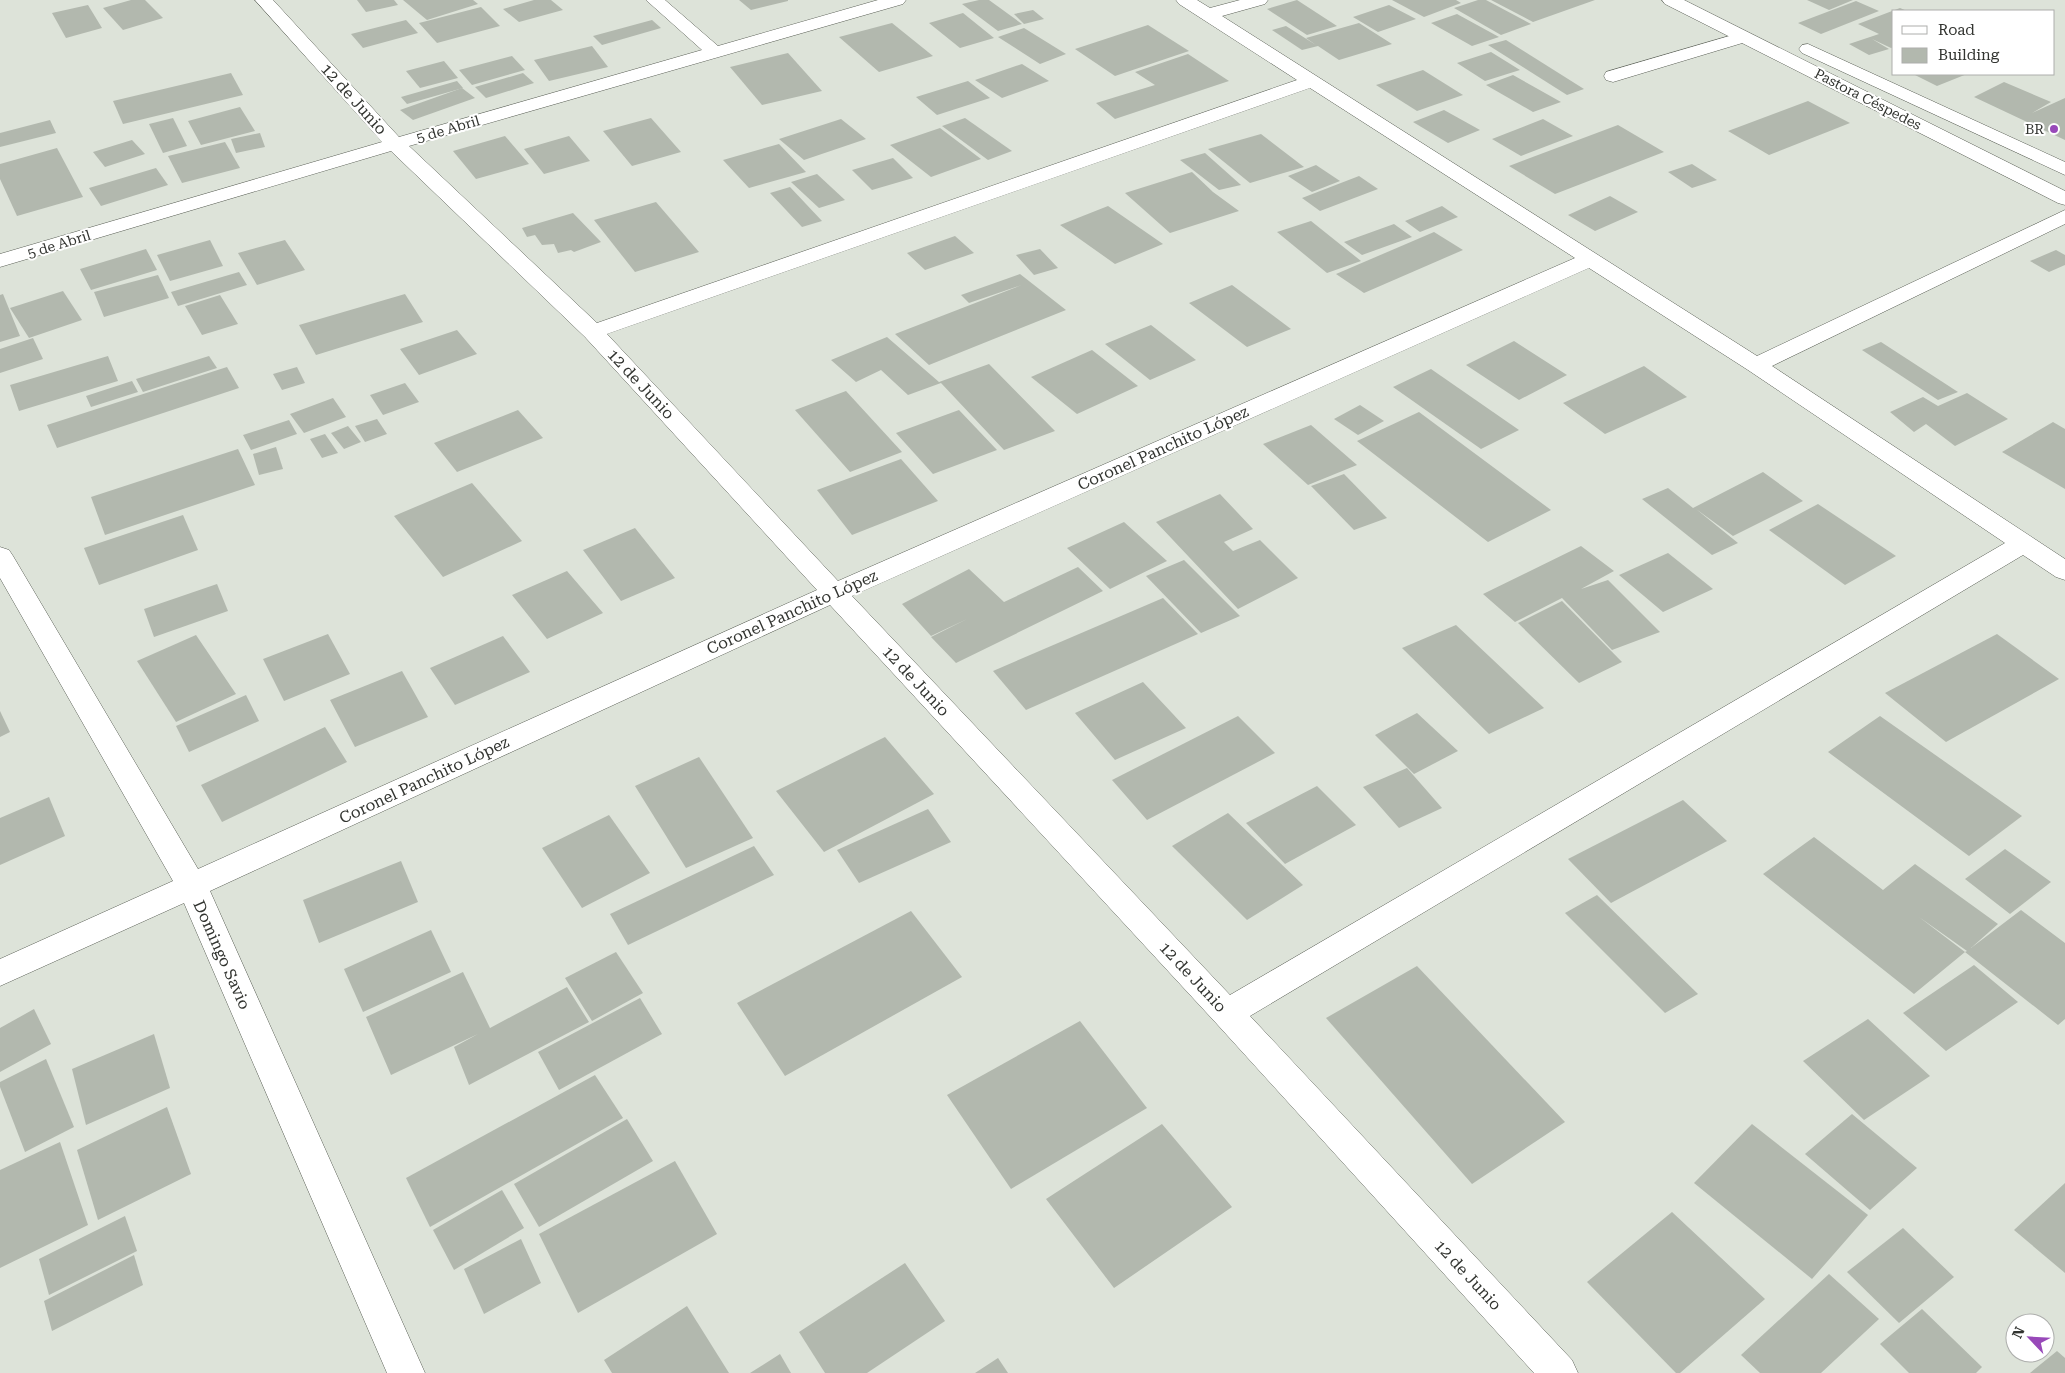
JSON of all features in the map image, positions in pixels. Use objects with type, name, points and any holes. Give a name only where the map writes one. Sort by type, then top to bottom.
[{"type":"street","name":"12 de Junio","points":[[264,0],[394,144],[593,332],[1227,1013],[1559,1373]]},
{"type":"street","points":[[655,0],[714,52]]},
{"type":"street","name":"5 de Abril","points":[[0,261],[394,144],[897,0]]},
{"type":"street","points":[[1185,0],[1589,260],[1756,364],[2065,571]]},
{"type":"street","points":[[1208,14],[1259,0]]},
{"type":"street","name":"Pastora Céspedes","points":[[1671,0],[2065,198]]},
{"type":"street","points":[[1613,76],[1744,37]]},
{"type":"street","name":"Pastora Céspedes","points":[[1796,43],[2065,169]]},
{"type":"street","points":[[593,332],[1312,81]]},
{"type":"street","points":[[1756,364],[2065,216]]},
{"type":"street","name":"Coronel Panchito López","points":[[0,973],[834,593],[1589,260]]},
{"type":"street","points":[[1227,1013],[2023,544]]},
{"type":"street","name":"Domingo Savio","points":[[0,556],[192,886],[406,1373]]},
{"type":"building","points":[[131,0],[145,0],[163,18],[123,30],[103,8]]},
{"type":"building","points":[[357,0],[394,0],[398,5],[366,12]]},
{"type":"building","points":[[403,0],[473,0],[478,4],[427,20]]},
{"type":"building","points":[[534,0],[551,0],[563,10],[519,22],[503,9]]},
{"type":"building","points":[[739,0],[788,0],[788,1],[751,10]]},
{"type":"building","points":[[989,0],[1022,24],[998,31],[962,4]]},
{"type":"building","points":[[1297,0],[1337,26],[1307,35],[1267,9]]},
{"type":"building","points":[[1392,0],[1456,0],[1461,3],[1424,17]]},
{"type":"building","points":[[1478,0],[1486,0],[1531,24],[1501,35],[1454,8]]},
{"type":"building","points":[[1491,0],[1595,0],[1533,22]]},
{"type":"building","points":[[1807,0],[1853,0],[1829,10]]},
{"type":"building","points":[[1856,1],[1879,11],[1821,34],[1798,23]]},
{"type":"building","points":[[88,5],[102,28],[66,38],[52,13]]},
{"type":"building","points":[[1389,5],[1416,19],[1378,32],[1353,17]]},
{"type":"building","points":[[481,7],[500,26],[437,43],[419,23]]},
{"type":"building","points":[[1033,10],[1044,19],[1024,24],[1014,14]]},
{"type":"building","points":[[1892,11],[1892,48],[1872,39],[1889,49],[1869,55],[1849,44],[1879,34],[1858,24]]},
{"type":"building","points":[[963,13],[994,38],[960,48],[929,23]]},
{"type":"building","points":[[1457,14],[1499,37],[1472,46],[1431,23]]},
{"type":"building","points":[[406,20],[418,33],[363,48],[351,34]]},
{"type":"building","points":[[652,20],[661,28],[602,45],[593,36]]},
{"type":"building","points":[[892,23],[933,56],[879,72],[839,37]]},
{"type":"building","points":[[1359,23],[1392,44],[1339,60],[1318,46],[1302,50],[1272,30],[1286,26],[1316,45],[1306,38]]},
{"type":"building","points":[[1148,25],[1189,51],[1115,76],[1075,49]]},
{"type":"building","points":[[1024,28],[1066,54],[1040,64],[998,37]]},
{"type":"building","points":[[1506,40],[1584,89],[1567,95],[1488,45]]},
{"type":"building","points":[[592,46],[608,67],[549,81],[534,60]]},
{"type":"building","points":[[1491,52],[1520,70],[1485,81],[1457,63]]},
{"type":"building","points":[[788,53],[822,91],[762,105],[730,67]]},
{"type":"building","points":[[1188,54],[1229,81],[1115,119],[1096,103],[1155,85],[1135,72]]},
{"type":"building","points":[[512,56],[525,70],[472,85],[459,70]]},
{"type":"building","points":[[444,61],[458,78],[420,88],[406,71]]},
{"type":"building","points":[[1022,64],[1049,81],[1002,98],[975,80]]},
{"type":"building","points":[[1423,70],[1463,95],[1417,111],[1376,85]]},
{"type":"building","points":[[231,73],[243,95],[123,124],[113,101]]},
{"type":"building","points":[[523,73],[534,83],[486,98],[475,87]]},
{"type":"building","points":[[1513,75],[1561,102],[1533,112],[1486,85]]},
{"type":"building","points":[[1915,75],[1964,75],[1937,86]]},
{"type":"building","points":[[457,81],[463,88],[407,104],[401,97]]},
{"type":"building","points":[[968,81],[990,98],[937,115],[916,97]]},
{"type":"building","points":[[2004,82],[2051,102],[2032,113],[2065,98],[2065,140],[1974,97]]},
{"type":"building","points":[[462,88],[475,98],[413,120],[400,110]]},
{"type":"building","points":[[1808,101],[1850,123],[1769,155],[1728,131]]},
{"type":"building","points":[[240,107],[255,131],[201,145],[188,121]]},
{"type":"building","points":[[1444,110],[1480,130],[1448,143],[1413,122]]},
{"type":"building","points":[[173,118],[187,146],[163,153],[149,124]]},
{"type":"building","points":[[651,118],[681,152],[632,166],[603,131]]},
{"type":"building","points":[[965,118],[1012,151],[988,160],[942,126]]},
{"type":"building","points":[[841,119],[866,139],[804,160],[779,139]]},
{"type":"building","points":[[1543,119],[1573,136],[1521,156],[1492,139]]},
{"type":"building","points":[[50,120],[56,133],[0,147],[0,133]]},
{"type":"building","points":[[1618,125],[1664,152],[1555,194],[1509,166]]},
{"type":"building","points":[[940,128],[981,159],[931,177],[890,145]]},
{"type":"building","points":[[260,133],[265,147],[236,153],[231,139]]},
{"type":"building","points":[[1261,134],[1304,167],[1250,183],[1208,149]]},
{"type":"building","points":[[505,136],[529,164],[476,179],[453,151]]},
{"type":"building","points":[[569,136],[590,161],[544,174],[524,149]]},
{"type":"building","points":[[132,140],[145,154],[105,167],[93,152]]},
{"type":"building","points":[[225,142],[240,168],[182,183],[168,156]]},
{"type":"building","points":[[779,144],[806,172],[749,188],[723,160]]},
{"type":"building","points":[[57,148],[83,197],[17,216],[0,179],[0,164]]},
{"type":"building","points":[[1205,153],[1241,185],[1219,190],[1180,160]]},
{"type":"building","points":[[893,158],[913,178],[872,190],[852,170]]},
{"type":"building","points":[[1692,164],[1717,180],[1692,188],[1668,172]]},
{"type":"building","points":[[1316,165],[1340,181],[1312,192],[1288,176]]},
{"type":"building","points":[[156,168],[168,185],[101,206],[89,188]]},
{"type":"building","points":[[1192,172],[1213,192],[1239,211],[1170,233],[1125,193]]},
{"type":"building","points":[[817,174],[845,200],[819,208],[791,182]]},
{"type":"building","points":[[1359,176],[1378,189],[1320,211],[1302,198]]},
{"type":"building","points":[[790,187],[822,221],[802,227],[770,193]]},
{"type":"building","points":[[1610,196],[1638,212],[1595,231],[1568,215]]},
{"type":"building","points":[[656,202],[699,252],[635,272],[594,220]]},
{"type":"building","points":[[1108,206],[1163,244],[1115,264],[1060,225]]},
{"type":"building","points":[[1442,206],[1458,217],[1420,232],[1405,221]]},
{"type":"building","points":[[573,213],[601,242],[574,252],[571,250],[558,253],[554,244],[542,245],[535,235],[527,237],[522,228]]},
{"type":"building","points":[[1311,221],[1361,261],[1327,273],[1277,232]]},
{"type":"building","points":[[1394,224],[1412,237],[1362,255],[1344,242]]},
{"type":"building","points":[[1434,232],[1463,250],[1364,293],[1336,274]]},
{"type":"building","points":[[955,236],[974,253],[925,270],[907,253]]},
{"type":"building","points":[[210,240],[223,266],[170,281],[157,255]]},
{"type":"building","points":[[285,240],[305,270],[257,285],[238,253]]},
{"type":"building","points":[[146,249],[157,270],[91,290],[80,269]]},
{"type":"building","points":[[1040,249],[1058,268],[1034,275],[1016,255]]},
{"type":"building","points":[[2056,250],[2065,255],[2065,265],[2049,272],[2030,261]]},
{"type":"building","points":[[239,272],[247,285],[178,306],[171,292]]},
{"type":"building","points":[[1020,274],[1066,310],[929,365],[895,334],[1022,285],[969,303],[961,295]]},
{"type":"building","points":[[158,275],[169,298],[104,317],[94,292]]},
{"type":"building","points":[[1232,285],[1291,329],[1247,347],[1189,303]]},
{"type":"building","points":[[63,291],[82,320],[29,338],[10,308]]},
{"type":"building","points":[[3,294],[20,336],[0,342],[0,295]]},
{"type":"building","points":[[405,294],[423,322],[316,355],[299,325]]},
{"type":"building","points":[[220,295],[238,324],[202,335],[185,306]]},
{"type":"building","points":[[1151,325],[1196,360],[1150,380],[1105,344]]},
{"type":"building","points":[[457,330],[477,354],[419,375],[400,349]]},
{"type":"building","points":[[887,337],[939,382],[989,364],[1055,431],[1004,450],[941,383],[908,395],[881,370],[856,382],[831,360]]},
{"type":"building","points":[[33,338],[43,359],[0,373],[0,349]]},
{"type":"building","points":[[1514,341],[1567,375],[1519,400],[1466,365]]},
{"type":"building","points":[[1881,342],[1958,392],[1938,400],[1862,350]]},
{"type":"building","points":[[1092,350],[1138,386],[1077,414],[1031,377]]},
{"type":"building","points":[[108,356],[118,381],[19,411],[10,385]]},
{"type":"building","points":[[209,356],[217,368],[143,392],[136,379]]},
{"type":"building","points":[[1644,366],[1687,397],[1605,434],[1563,403]]},
{"type":"building","points":[[227,367],[239,388],[57,448],[47,425]]},
{"type":"building","points":[[297,367],[305,383],[282,390],[273,374]]},
{"type":"building","points":[[1431,369],[1519,430],[1481,449],[1393,387]]},
{"type":"building","points":[[132,381],[138,392],[91,407],[86,396]]},
{"type":"building","points":[[405,383],[419,402],[383,415],[370,395]]},
{"type":"building","points":[[846,391],[902,452],[850,472],[795,410]]},
{"type":"building","points":[[1967,393],[2008,419],[1955,446],[1926,424],[1914,432],[1890,412],[1923,397],[1938,406]]},
{"type":"building","points":[[333,398],[346,417],[304,433],[290,414]]},
{"type":"building","points":[[1360,405],[1384,421],[1358,435],[1334,419]]},
{"type":"building","points":[[518,410],[543,438],[457,472],[434,443]]},
{"type":"building","points":[[959,410],[997,450],[933,474],[896,433]]},
{"type":"building","points":[[1419,412],[1551,510],[1488,542],[1357,441]]},
{"type":"building","points":[[377,419],[387,434],[365,442],[355,426]]},
{"type":"building","points":[[289,420],[297,434],[251,450],[243,435]]},
{"type":"building","points":[[2053,422],[2065,429],[2065,489],[2002,452]]},
{"type":"building","points":[[1311,425],[1357,465],[1308,485],[1263,444]]},
{"type":"building","points":[[348,426],[361,442],[344,449],[331,433]]},
{"type":"building","points":[[325,434],[338,453],[322,458],[310,439]]},
{"type":"building","points":[[276,447],[283,469],[259,475],[253,454]]},
{"type":"building","points":[[238,449],[255,485],[105,535],[91,497]]},
{"type":"building","points":[[901,459],[938,501],[852,535],[817,490]]},
{"type":"building","points":[[1763,472],[1803,501],[1733,536],[1696,509],[1738,543],[1712,555],[1642,499],[1668,488],[1693,508]]},
{"type":"building","points":[[1344,474],[1387,518],[1354,530],[1311,486]]},
{"type":"building","points":[[472,483],[522,541],[443,577],[394,516]]},
{"type":"building","points":[[1220,494],[1253,529],[1224,542],[1233,551],[1260,540],[1298,578],[1238,609],[1156,522]]},
{"type":"building","points":[[1818,504],[1896,556],[1845,585],[1769,530]]},
{"type":"building","points":[[183,515],[198,550],[99,585],[84,548]]},
{"type":"building","points":[[1124,522],[1167,561],[1110,589],[1067,548]]},
{"type":"building","points":[[635,528],[675,578],[621,601],[583,550]]},
{"type":"building","points":[[1581,546],[1614,571],[1581,589],[1608,580],[1660,632],[1612,650],[1562,598],[1515,622],[1483,594]]},
{"type":"building","points":[[1668,553],[1713,589],[1663,612],[1619,575]]},
{"type":"building","points":[[1184,560],[1240,616],[1201,633],[1146,576]]},
{"type":"building","points":[[1078,567],[1103,591],[956,663],[931,637],[967,619],[931,636],[902,604],[969,569],[1004,602]]},
{"type":"building","points":[[567,571],[603,613],[547,639],[512,595]]},
{"type":"building","points":[[217,584],[228,611],[154,637],[144,609]]},
{"type":"building","points":[[1163,598],[1198,634],[1026,710],[993,671]]},
{"type":"building","points":[[1562,601],[1622,662],[1579,683],[1518,623]]},
{"type":"building","points":[[1456,625],[1544,708],[1489,734],[1402,648]]},
{"type":"building","points":[[328,634],[350,674],[284,701],[263,659]]},
{"type":"building","points":[[1997,634],[2059,679],[1946,742],[1885,693]]},
{"type":"building","points":[[196,635],[236,694],[176,722],[137,661]]},
{"type":"building","points":[[503,636],[530,672],[455,705],[430,668]]},
{"type":"building","points":[[402,671],[428,717],[355,747],[330,700]]},
{"type":"building","points":[[1143,682],[1186,728],[1115,760],[1075,713]]},
{"type":"building","points":[[246,695],[259,721],[189,752],[176,726]]},
{"type":"building","points":[[0,711],[10,732],[0,737]]},
{"type":"building","points":[[1417,713],[1458,751],[1414,774],[1375,735]]},
{"type":"building","points":[[1238,716],[1275,753],[1147,820],[1112,780]]},
{"type":"building","points":[[1880,716],[2022,816],[1969,856],[1828,752]]},
{"type":"building","points":[[325,727],[347,762],[222,822],[201,785]]},
{"type":"building","points":[[885,737],[934,794],[824,852],[776,791]]},
{"type":"building","points":[[699,757],[753,838],[686,868],[635,786]]},
{"type":"building","points":[[1407,768],[1442,808],[1399,828],[1363,787]]},
{"type":"building","points":[[1317,786],[1356,825],[1285,864],[1246,823]]},
{"type":"building","points":[[49,797],[65,836],[0,865],[0,818]]},
{"type":"building","points":[[1683,800],[1727,841],[1611,903],[1568,859]]},
{"type":"building","points":[[928,809],[951,842],[859,883],[837,850]]},
{"type":"building","points":[[1228,813],[1303,885],[1247,920],[1172,846]]},
{"type":"building","points":[[609,815],[650,873],[582,908],[542,848]]},
{"type":"building","points":[[1814,837],[1883,890],[1915,864],[1998,924],[1971,948],[2021,910],[2065,943],[2065,1019],[2058,1025],[1965,952],[1914,994],[1763,874]],"holes":[[[1919,917],[1967,951],[1965,952]]]},
{"type":"building","points":[[754,846],[774,875],[628,945],[610,914]]},
{"type":"building","points":[[2005,849],[2051,882],[2010,914],[1965,879]]},
{"type":"building","points":[[401,861],[418,902],[319,943],[303,900]]},
{"type":"building","points":[[1597,895],[1698,994],[1665,1013],[1565,913]]},
{"type":"building","points":[[911,911],[962,977],[785,1076],[737,1003]]},
{"type":"building","points":[[431,930],[451,972],[363,1012],[344,969]]},
{"type":"building","points":[[616,952],[643,993],[592,1021],[565,978]]},
{"type":"building","points":[[1974,965],[2018,1002],[1946,1051],[1903,1013]]},
{"type":"building","points":[[1417,966],[1565,1122],[1472,1184],[1326,1018]]},
{"type":"building","points":[[463,972],[490,1028],[567,987],[589,1022],[469,1085],[454,1047],[478,1034],[391,1075],[366,1017]]},
{"type":"building","points":[[640,998],[662,1034],[559,1090],[538,1052]]},
{"type":"building","points":[[34,1009],[51,1044],[0,1072],[0,1028]]},
{"type":"building","points":[[1868,1019],[1930,1076],[1864,1120],[1803,1061]]},
{"type":"building","points":[[1080,1021],[1147,1108],[1011,1189],[947,1095]]},
{"type":"building","points":[[154,1034],[170,1088],[86,1125],[72,1069]]},
{"type":"building","points":[[46,1059],[74,1127],[25,1152],[0,1087],[0,1082]]},
{"type":"building","points":[[595,1075],[623,1118],[430,1227],[406,1178]]},
{"type":"building","points":[[167,1107],[191,1174],[98,1220],[77,1150]]},
{"type":"building","points":[[1852,1114],[1917,1168],[1870,1210],[1805,1154]]},
{"type":"building","points":[[627,1119],[653,1161],[539,1227],[514,1184]]},
{"type":"building","points":[[1162,1124],[1232,1207],[1114,1288],[1046,1199]]},
{"type":"building","points":[[1752,1124],[1868,1215],[1812,1279],[1694,1183]]},
{"type":"building","points":[[60,1142],[88,1225],[0,1268],[0,1170]]},
{"type":"building","points":[[675,1161],[717,1234],[578,1313],[539,1234]]},
{"type":"building","points":[[2065,1183],[2065,1273],[2014,1230]]},
{"type":"building","points":[[502,1190],[524,1228],[454,1270],[433,1230]]},
{"type":"building","points":[[1672,1212],[1765,1299],[1680,1373],[1676,1373],[1587,1282]]},
{"type":"building","points":[[125,1216],[137,1251],[49,1295],[39,1259]]},
{"type":"building","points":[[1903,1228],[1954,1277],[1899,1323],[1847,1272]]},
{"type":"building","points":[[521,1239],[541,1283],[484,1314],[464,1269]]},
{"type":"building","points":[[134,1255],[143,1285],[52,1331],[44,1301]]},
{"type":"building","points":[[905,1263],[945,1321],[867,1373],[825,1373],[799,1332]]},
{"type":"building","points":[[1829,1274],[1879,1319],[1821,1373],[1760,1373],[1741,1355]]},
{"type":"building","points":[[687,1306],[729,1373],[612,1373],[604,1360]]},
{"type":"building","points":[[1922,1309],[1982,1367],[1976,1373],[1909,1373],[1880,1344]]},
{"type":"building","points":[[2057,1351],[2065,1358],[2065,1373],[2030,1373],[2042,1363],[2055,1363],[2055,1353]]},
{"type":"building","points":[[780,1354],[791,1373],[750,1373]]},
{"type":"building","points":[[998,1358],[1008,1373],[975,1373]]},
{"type":"place","name":"BR","points":[[2054,129]]}]
